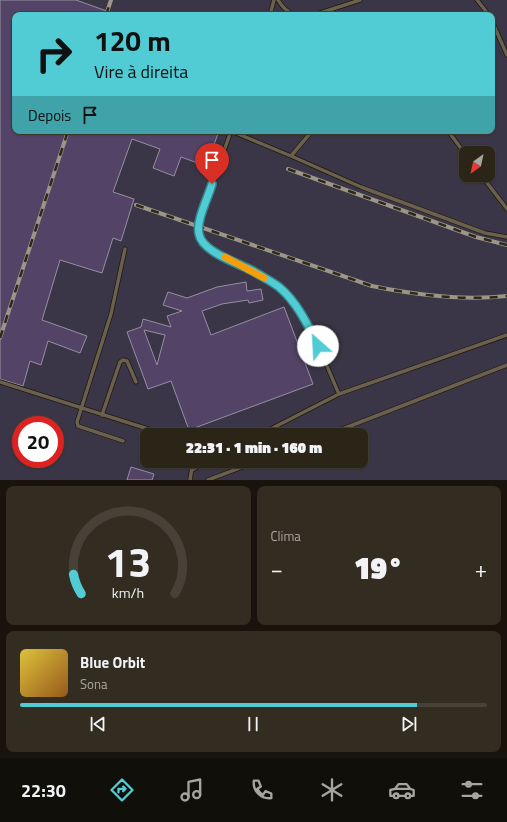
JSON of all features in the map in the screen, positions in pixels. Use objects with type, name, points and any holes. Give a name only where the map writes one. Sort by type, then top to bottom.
[{"type":"lane","points":[[271,12],[274,0]]},
{"type":"lane","points":[[278,0],[281,6],[288,12]]},
{"type":"lane","points":[[323,12],[360,0]]},
{"type":"lane","points":[[477,0],[487,12]]},
{"type":"lane","points":[[495,28],[507,55]]},
{"type":"lane","points":[[230,134],[198,224],[199,236],[204,244],[214,252],[253,271],[279,288],[297,307],[312,333],[339,394]]},
{"type":"lane","points":[[238,134],[383,195],[484,233],[507,237]]},
{"type":"lane","points":[[291,156],[309,134]]},
{"type":"lane","points":[[450,134],[459,146]]},
{"type":"lane","points":[[486,182],[507,209]]},
{"type":"lane","points":[[123,441],[78,426],[77,422],[111,314],[125,249]]},
{"type":"lane","points":[[272,428],[339,394],[507,334]]},
{"type":"lane","points":[[102,415],[120,362],[123,360],[127,361],[136,382]]},
{"type":"lane","points":[[345,428],[507,365]]},
{"type":"lane","points":[[0,382],[144,428]]},
{"type":"lane","points":[[190,480],[192,470],[196,468]]},
{"type":"lane","points":[[208,480],[240,468]]},
{"type":"shaded area","points":[[0,0],[507,0],[507,480],[0,480]]},
{"type":"building","points":[[0,0],[76,0],[109,12],[12,12],[12,134],[218,134],[206,166],[181,157],[174,176],[153,168],[160,149],[132,139],[113,192],[134,199],[121,241],[113,238],[102,273],[60,260],[42,320],[87,336],[80,353],[48,341],[41,365],[30,361],[23,386],[0,379]]},
{"type":"building","points":[[246,282],[247,291],[261,289],[263,300],[249,303],[248,300],[222,304],[202,311],[211,335],[284,307],[313,384],[194,428],[188,428],[171,381],[148,389],[127,332],[141,327],[143,319],[171,327],[167,316],[182,311],[163,305],[168,292],[187,298],[217,287]],"holes":[[[144,330],[165,335],[157,365]]]},
{"type":"building","points":[[131,467],[154,474],[152,480],[127,480]]},
{"type":"railway","points":[[107,12],[111,0]]},
{"type":"railway","points":[[0,338],[67,134]]},
{"type":"railway","points":[[288,169],[476,237],[507,245]]},
{"type":"railway","points":[[136,205],[372,286],[439,296],[473,298],[507,296]]},
{"type":"slow traffic","points":[[225,257],[264,278]]},
{"type":"route","points":[[212,184],[198,224],[199,236],[204,244],[214,252],[253,271],[279,288],[297,307],[318,346]]}]
